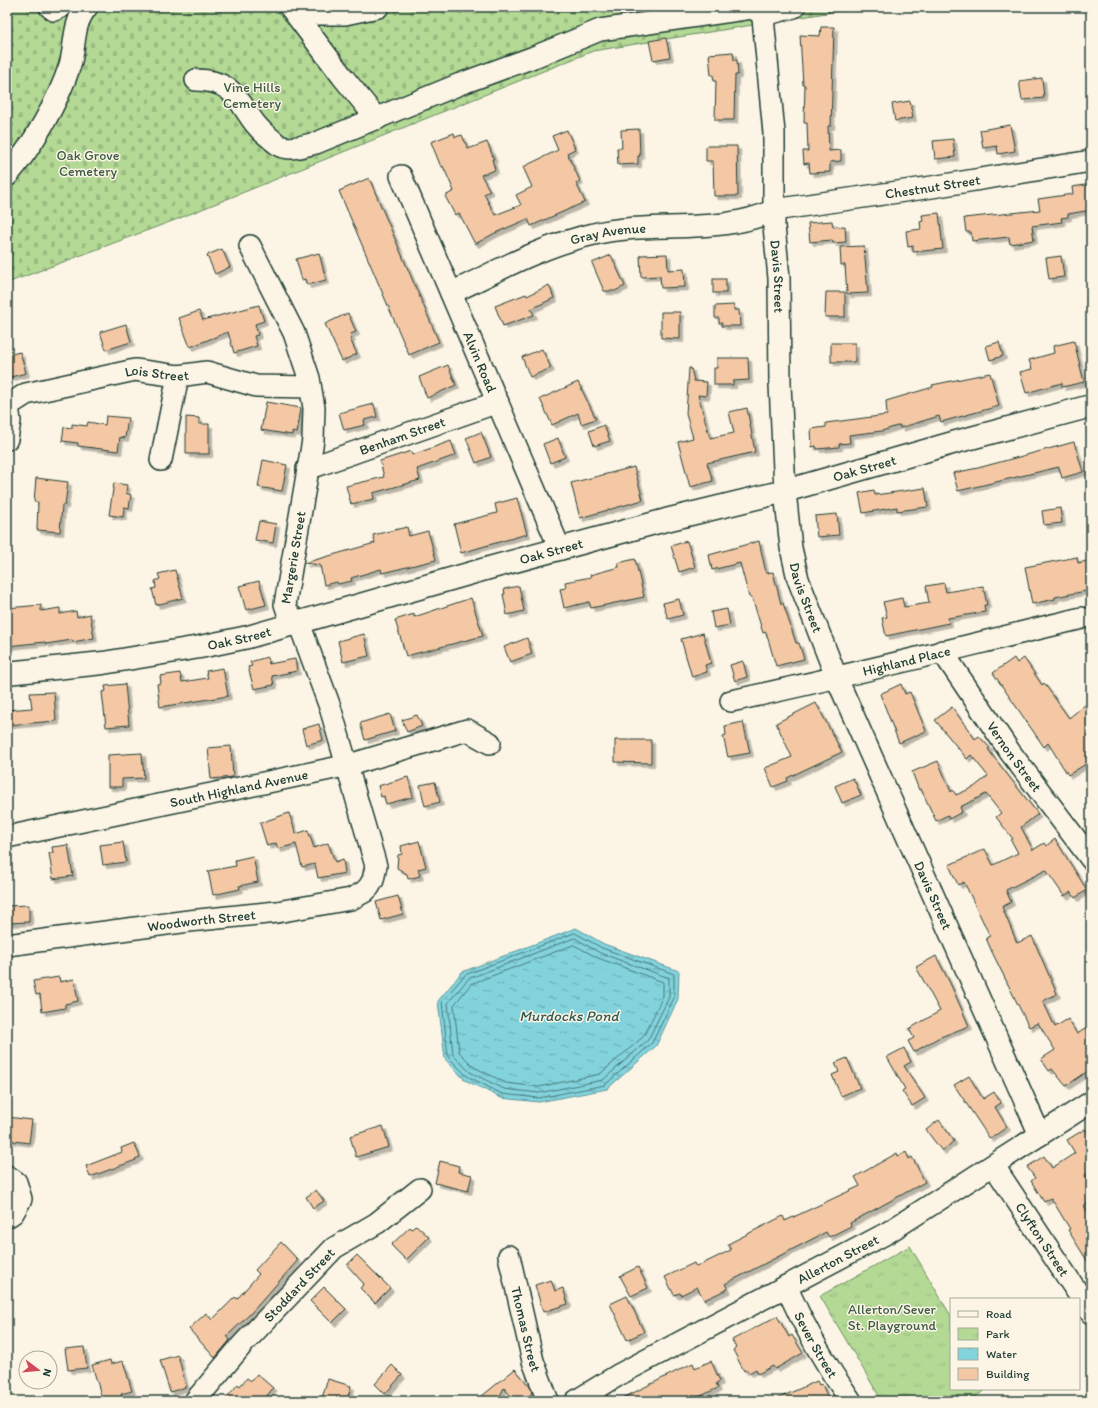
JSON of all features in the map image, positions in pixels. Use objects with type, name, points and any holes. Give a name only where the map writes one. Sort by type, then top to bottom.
[{"type":"main road","name":"Oak Street","points":[[7,673],[152,655],[248,637],[560,549],[666,520],[785,491],[956,442],[1091,406]]},
{"type":"street","points":[[50,7],[54,10],[61,7]]},
{"type":"street","points":[[7,176],[18,163],[47,117],[70,64],[75,30],[86,7]]},
{"type":"street","points":[[377,119],[342,76],[290,7],[316,14],[345,14],[378,7]]},
{"type":"street","points":[[196,80],[209,80],[224,86],[237,95],[259,130],[282,147],[296,148],[316,143],[460,84],[534,57],[600,30],[752,8],[763,11],[794,7]]},
{"type":"street","name":"Davis Street","points":[[763,11],[774,133],[774,210],[779,278],[780,384],[785,491],[791,548],[798,579],[837,679],[1040,1135]]},
{"type":"street","name":"Chestnut Street","points":[[774,210],[932,187],[1091,161]]},
{"type":"street","name":"Alvin Road","points":[[401,176],[560,549]]},
{"type":"street","name":"Gray Avenue","points":[[451,293],[546,249],[595,234],[628,229],[696,226],[757,218],[774,210]]},
{"type":"street","name":"Margerie Street","points":[[250,246],[294,333],[310,387],[314,423],[285,604],[288,613],[299,623],[330,707],[349,765],[376,866]]},
{"type":"street","name":"Lois Street","points":[[7,406],[26,394],[135,370],[178,376],[207,372],[256,386],[310,387]]},
{"type":"street","points":[[161,460],[178,376]]},
{"type":"street","name":"Benham Street","points":[[307,469],[498,402]]},
{"type":"street","points":[[7,406],[10,421],[7,439]]},
{"type":"street","name":"Highland Place","points":[[731,701],[837,679],[942,651],[1082,618]]},
{"type":"street","name":"Vernon Street","points":[[942,651],[1010,752],[1091,859]]},
{"type":"street","name":"South Highland Avenue","points":[[7,837],[349,765],[467,730],[490,743]]},
{"type":"street","name":"Woodworth Street","points":[[7,945],[182,922],[276,912],[352,899],[364,892],[369,887],[373,880],[376,866]]},
{"type":"street","name":"Allerton Street","points":[[576,1401],[620,1374],[887,1233],[994,1166],[1091,1102]]},
{"type":"street","name":"Clyfton Street","points":[[994,1166],[1091,1313]]},
{"type":"street","points":[[7,1176],[16,1182],[21,1199],[13,1213],[7,1216]]},
{"type":"street","name":"Stoddard Street","points":[[195,1401],[242,1345],[334,1248],[377,1223],[420,1188]]},
{"type":"street","name":"Thomas Street","points":[[509,1256],[533,1361],[548,1401]]},
{"type":"street","name":"Sever Street","points":[[786,1286],[804,1326],[826,1365],[851,1401]]},
{"type":"green space","name":"Vine Hills Cemetery","points":[[7,7],[863,7],[593,51],[175,220],[7,283]]},
{"type":"green space","name":"Allerton/Sever St. Playground","points":[[910,1246],[950,1314],[950,1390],[986,1390],[969,1401],[882,1401],[820,1296]]},
{"type":"water","name":"Murdocks Pond","points":[[576,928],[604,944],[679,971],[678,999],[656,1046],[607,1089],[539,1102],[501,1098],[465,1080],[445,1059],[438,1001],[462,972]]},
{"type":"building","points":[[821,27],[834,27],[831,126],[828,126],[829,151],[841,150],[841,161],[830,162],[830,172],[810,173],[809,163],[804,164],[803,151],[808,151],[807,123],[804,123],[805,85],[803,85],[800,35],[820,36]]},
{"type":"building","points":[[666,38],[670,57],[653,60],[649,41]]},
{"type":"building","points":[[733,52],[734,60],[737,60],[738,75],[735,75],[734,120],[715,120],[716,81],[714,81],[713,75],[711,75],[709,54]]},
{"type":"building","points":[[1042,78],[1044,98],[1022,100],[1019,81]]},
{"type":"building","points":[[910,101],[913,118],[895,121],[892,104]]},
{"type":"building","points":[[1010,125],[1015,151],[998,154],[997,146],[983,148],[980,130]]},
{"type":"building","points":[[639,129],[640,156],[638,156],[638,164],[618,165],[617,148],[622,148],[621,130]]},
{"type":"building","points":[[567,130],[575,149],[567,153],[580,181],[576,183],[585,202],[531,226],[528,219],[495,233],[475,244],[459,213],[455,215],[445,196],[454,191],[443,166],[441,167],[431,142],[454,133],[455,137],[462,135],[468,149],[487,142],[494,159],[492,159],[495,170],[481,175],[490,191],[484,194],[495,215],[521,205],[516,195],[532,187],[523,167],[558,150],[552,136]]},
{"type":"building","points":[[953,139],[955,157],[935,159],[933,141]]},
{"type":"building","points":[[706,146],[737,146],[738,196],[714,196],[713,161],[706,161]]},
{"type":"building","points":[[369,178],[439,342],[409,355],[339,191]]},
{"type":"building","points":[[1091,184],[1091,210],[1068,214],[1068,217],[1061,218],[1062,222],[1032,226],[1034,240],[1010,244],[1009,237],[972,241],[971,232],[966,232],[964,218],[1040,210],[1038,199],[1073,194],[1072,187]]},
{"type":"building","points":[[939,213],[943,249],[913,252],[913,246],[908,247],[906,231],[921,229],[920,222],[923,221],[922,215]]},
{"type":"building","points":[[832,221],[833,227],[845,226],[846,242],[833,243],[832,240],[810,242],[808,223]]},
{"type":"building","points":[[864,246],[868,293],[847,294],[845,265],[841,265],[840,247]]},
{"type":"building","points":[[222,249],[230,267],[215,274],[207,255]]},
{"type":"building","points":[[319,253],[326,280],[307,285],[305,279],[302,280],[296,259]]},
{"type":"building","points":[[667,254],[668,270],[684,269],[685,287],[661,288],[660,276],[641,277],[640,255]]},
{"type":"building","points":[[611,255],[625,286],[615,291],[604,291],[592,263]]},
{"type":"building","points":[[1061,256],[1064,277],[1049,279],[1046,258]]},
{"type":"building","points":[[713,279],[726,279],[726,293],[713,293]]},
{"type":"building","points":[[549,285],[554,298],[531,309],[534,315],[503,326],[495,306],[526,294],[527,296]]},
{"type":"building","points":[[826,292],[845,292],[845,317],[825,317]]},
{"type":"building","points":[[259,305],[264,321],[255,324],[258,335],[254,336],[257,346],[234,353],[228,332],[190,347],[179,318],[199,311],[203,320]]},
{"type":"building","points":[[734,305],[734,310],[739,310],[740,326],[722,326],[722,323],[719,323],[719,318],[715,318],[715,306]]},
{"type":"building","points":[[661,312],[680,312],[680,339],[661,338]]},
{"type":"building","points":[[348,313],[356,332],[350,334],[352,338],[350,339],[357,354],[342,361],[325,324]]},
{"type":"building","points":[[126,324],[131,342],[106,350],[100,332]]},
{"type":"building","points":[[1074,341],[1084,382],[1062,387],[1062,383],[1026,393],[1020,372],[1032,369],[1029,360],[1054,353],[1053,346]]},
{"type":"building","points":[[999,342],[1003,356],[990,360],[986,346]]},
{"type":"building","points":[[831,343],[855,343],[855,362],[831,362]]},
{"type":"building","points":[[542,349],[551,368],[530,377],[522,357]]},
{"type":"building","points":[[20,352],[26,373],[7,378],[7,355]]},
{"type":"building","points":[[717,358],[748,358],[749,380],[733,381],[733,385],[714,385],[714,368],[717,368]]},
{"type":"building","points":[[448,365],[456,385],[427,398],[419,377]]},
{"type":"building","points":[[689,368],[691,368],[694,381],[707,382],[706,396],[698,395],[710,438],[734,433],[729,412],[747,408],[755,452],[707,463],[713,481],[690,487],[678,442],[693,438],[686,414]]},
{"type":"building","points":[[990,373],[999,406],[941,422],[939,416],[900,428],[900,425],[882,431],[849,435],[850,443],[839,444],[839,447],[817,449],[816,446],[812,447],[811,429],[826,427],[826,423],[887,415],[886,401],[933,387],[932,385]]},
{"type":"building","points":[[578,382],[596,419],[581,424],[578,413],[552,425],[540,399]]},
{"type":"building","points":[[266,402],[301,408],[297,433],[292,432],[292,435],[261,430]]},
{"type":"building","points":[[374,404],[377,417],[364,420],[365,425],[344,430],[339,413]]},
{"type":"building","points":[[106,416],[128,418],[125,438],[120,437],[118,451],[78,446],[78,443],[62,441],[64,427],[72,428],[72,424],[87,426],[88,422],[105,425]]},
{"type":"building","points":[[186,417],[199,418],[199,424],[209,424],[209,454],[186,454]]},
{"type":"building","points":[[604,425],[610,441],[594,446],[589,431]]},
{"type":"building","points":[[481,432],[491,457],[476,463],[466,438]]},
{"type":"building","points":[[558,438],[565,457],[550,463],[543,444]]},
{"type":"building","points":[[451,441],[456,455],[417,469],[420,480],[373,493],[374,499],[351,504],[346,486],[384,477],[380,461],[411,451],[412,455]]},
{"type":"building","points":[[1074,442],[1083,472],[1062,478],[1059,467],[958,491],[953,473],[978,468]]},
{"type":"building","points":[[263,460],[287,465],[282,491],[258,487]]},
{"type":"building","points":[[634,467],[643,500],[580,518],[571,483]]},
{"type":"building","points":[[36,478],[68,482],[65,505],[62,505],[60,532],[37,530],[38,502],[34,502]]},
{"type":"building","points":[[114,483],[127,485],[126,493],[131,495],[129,508],[124,507],[123,517],[109,515]]},
{"type":"building","points":[[925,488],[928,507],[897,511],[897,507],[863,513],[859,493],[874,490],[875,495]]},
{"type":"building","points":[[517,498],[527,534],[461,553],[454,524],[497,513],[495,504]]},
{"type":"building","points":[[1060,508],[1062,523],[1044,525],[1042,511]]},
{"type":"building","points":[[837,514],[839,535],[817,537],[815,516]]},
{"type":"building","points":[[259,521],[276,524],[273,543],[255,540]]},
{"type":"building","points":[[407,527],[409,536],[428,531],[436,560],[382,573],[381,569],[351,578],[352,581],[324,585],[320,565],[304,563],[375,543],[373,535]]},
{"type":"building","points":[[687,541],[695,567],[679,572],[671,546]]},
{"type":"building","points":[[759,541],[766,573],[773,572],[781,604],[783,603],[796,643],[799,643],[804,659],[776,666],[766,632],[763,633],[752,597],[749,597],[740,563],[712,570],[709,555]]},
{"type":"building","points":[[1077,557],[1078,563],[1087,561],[1091,590],[1055,597],[1055,599],[1032,604],[1025,567]]},
{"type":"building","points":[[635,559],[644,597],[591,608],[589,602],[564,608],[560,589],[566,588],[565,582],[591,577],[590,575],[619,567],[618,563]]},
{"type":"building","points":[[175,570],[183,598],[156,605],[152,589],[156,588],[155,581],[160,579],[158,574]]},
{"type":"building","points":[[259,581],[266,605],[246,610],[239,586]]},
{"type":"building","points":[[944,583],[946,592],[983,586],[987,605],[984,605],[985,612],[948,618],[949,623],[886,636],[882,618],[887,617],[883,602],[902,598],[904,607],[929,603],[926,586]]},
{"type":"building","points":[[519,586],[524,611],[507,615],[503,594],[505,594],[504,589]]},
{"type":"building","points":[[471,598],[483,636],[406,656],[395,620],[414,614],[414,617]]},
{"type":"building","points":[[679,599],[683,615],[668,619],[663,603]]},
{"type":"building","points":[[41,605],[41,611],[60,608],[60,614],[76,611],[77,617],[90,614],[94,638],[73,642],[72,640],[46,644],[45,642],[7,646],[7,608]]},
{"type":"building","points":[[727,609],[730,625],[714,628],[711,612]]},
{"type":"building","points":[[703,633],[711,663],[705,665],[707,672],[692,677],[681,639]]},
{"type":"building","points":[[364,634],[369,656],[343,662],[338,641]]},
{"type":"building","points":[[527,638],[532,654],[510,662],[504,647]]},
{"type":"building","points":[[267,657],[269,664],[295,659],[297,671],[272,676],[274,685],[254,689],[248,667],[252,666],[250,662]]},
{"type":"building","points":[[1014,658],[1017,663],[1024,658],[1042,685],[1044,683],[1069,718],[1091,700],[1091,753],[1086,757],[1089,762],[1068,775],[1048,743],[1044,747],[993,673]]},
{"type":"building","points":[[743,661],[747,677],[735,681],[730,665]]},
{"type":"building","points":[[223,668],[228,696],[160,707],[157,684],[161,683],[160,676],[180,673],[182,682],[208,678],[206,671]]},
{"type":"building","points":[[125,684],[129,725],[106,727],[102,692],[106,691],[105,686]]},
{"type":"building","points":[[901,684],[905,694],[910,692],[926,731],[899,743],[880,694]]},
{"type":"building","points":[[54,692],[56,721],[7,725],[7,710],[32,708],[30,693]]},
{"type":"building","points":[[816,703],[842,752],[787,778],[788,781],[773,787],[765,768],[792,757],[776,723]]},
{"type":"building","points":[[952,707],[975,739],[979,736],[990,748],[988,749],[993,756],[1038,814],[1021,827],[1033,850],[1044,843],[1046,846],[1055,839],[1087,890],[1075,898],[1071,892],[1064,896],[1046,870],[1006,890],[1011,902],[1002,907],[1017,943],[1032,936],[1057,994],[1043,1001],[1055,1027],[1068,1019],[1077,1034],[1091,1025],[1091,1069],[1066,1086],[1052,1069],[1049,1071],[1041,1059],[1055,1050],[1038,1023],[1029,1027],[992,952],[986,938],[990,936],[964,882],[958,885],[949,865],[985,849],[993,865],[1018,853],[1011,840],[1013,839],[996,817],[1001,813],[986,794],[960,807],[962,812],[949,819],[948,815],[936,821],[921,789],[919,790],[912,772],[938,761],[951,792],[953,790],[956,795],[974,787],[988,776],[971,755],[967,759],[935,720]]},
{"type":"building","points":[[390,714],[395,731],[365,740],[360,723]]},
{"type":"building","points":[[417,715],[422,726],[407,732],[402,720]]},
{"type":"building","points":[[743,722],[750,753],[728,757],[723,736],[726,735],[725,726]]},
{"type":"building","points":[[319,724],[323,740],[306,745],[302,729]]},
{"type":"building","points":[[615,740],[651,740],[651,763],[615,762]]},
{"type":"building","points":[[231,746],[233,777],[211,779],[208,748]]},
{"type":"building","points":[[142,753],[144,778],[122,779],[122,787],[108,787],[108,755]]},
{"type":"building","points":[[408,777],[413,797],[386,804],[384,796],[381,797],[378,786]]},
{"type":"building","points":[[853,778],[861,795],[842,803],[835,786]]},
{"type":"building","points":[[435,782],[440,802],[425,806],[420,785]]},
{"type":"building","points":[[289,813],[296,834],[308,830],[314,848],[328,843],[335,862],[343,859],[345,873],[318,878],[315,864],[302,867],[296,844],[278,849],[276,843],[267,846],[260,823]]},
{"type":"building","points":[[419,841],[426,867],[418,869],[420,876],[408,879],[407,874],[397,868],[398,855],[402,854],[401,846]]},
{"type":"building","points":[[123,842],[126,862],[103,865],[100,845]]},
{"type":"building","points":[[68,845],[73,876],[53,879],[49,853],[53,853],[52,847]]},
{"type":"building","points":[[253,856],[258,882],[239,886],[240,889],[213,895],[208,871],[236,866],[235,860]]},
{"type":"building","points":[[398,896],[403,914],[381,920],[376,902]]},
{"type":"building","points":[[29,905],[29,922],[7,923],[7,906]]},
{"type":"building","points":[[936,956],[969,1026],[938,1038],[914,1052],[908,1041],[914,1038],[909,1029],[940,1011],[916,967]]},
{"type":"building","points":[[59,977],[60,982],[74,979],[78,1001],[65,1004],[65,1008],[42,1012],[40,994],[36,995],[33,981]]},
{"type":"building","points":[[904,1048],[911,1062],[904,1066],[925,1098],[912,1106],[902,1091],[905,1089],[887,1057]]},
{"type":"building","points":[[847,1058],[860,1088],[841,1096],[832,1075],[839,1072],[835,1063]]},
{"type":"building","points":[[969,1076],[983,1099],[994,1092],[1001,1103],[995,1107],[1007,1127],[990,1139],[954,1085]]},
{"type":"building","points":[[7,1117],[32,1120],[29,1143],[7,1140]]},
{"type":"building","points":[[939,1120],[954,1141],[942,1151],[926,1130]]},
{"type":"building","points":[[383,1126],[389,1147],[356,1157],[350,1136]]},
{"type":"building","points":[[1085,1129],[1091,1138],[1091,1171],[1085,1175],[1091,1184],[1091,1201],[1084,1206],[1091,1217],[1091,1267],[1068,1230],[1070,1229],[1051,1198],[1044,1202],[1031,1181],[1035,1178],[1027,1167],[1044,1156],[1052,1168],[1075,1153],[1067,1140]]},
{"type":"building","points":[[134,1143],[140,1157],[135,1159],[136,1160],[90,1177],[86,1166],[122,1152],[121,1148]]},
{"type":"building","points":[[906,1152],[909,1159],[912,1157],[925,1182],[850,1223],[851,1226],[829,1237],[826,1232],[725,1284],[728,1289],[704,1300],[697,1287],[681,1295],[680,1293],[674,1295],[665,1277],[694,1263],[696,1267],[731,1250],[728,1244],[783,1216],[785,1221],[860,1186],[855,1177],[897,1153],[898,1156]]},
{"type":"building","points":[[440,1161],[459,1166],[458,1172],[472,1175],[468,1191],[435,1183]]},
{"type":"building","points":[[316,1190],[324,1201],[313,1208],[306,1197]]},
{"type":"building","points":[[416,1225],[429,1237],[406,1260],[391,1245],[410,1227],[412,1229]]},
{"type":"building","points":[[281,1242],[298,1260],[251,1313],[227,1336],[230,1340],[215,1358],[189,1329],[206,1313],[212,1320],[235,1297],[237,1299],[259,1274],[255,1270]]},
{"type":"building","points":[[357,1255],[390,1288],[375,1303],[360,1288],[364,1284],[347,1265]]},
{"type":"building","points":[[638,1267],[648,1288],[631,1296],[620,1276]]},
{"type":"building","points":[[551,1280],[555,1291],[563,1288],[568,1304],[543,1312],[535,1285]]},
{"type":"building","points":[[324,1287],[346,1309],[332,1323],[310,1301]]},
{"type":"building","points":[[627,1296],[644,1332],[627,1340],[610,1304]]},
{"type":"building","points":[[777,1316],[789,1337],[792,1335],[803,1353],[775,1369],[773,1366],[758,1374],[756,1369],[749,1373],[747,1370],[744,1371],[733,1350],[736,1348],[732,1340]]},
{"type":"building","points":[[84,1347],[87,1368],[68,1370],[65,1349]]},
{"type":"building","points":[[178,1355],[186,1387],[170,1392],[160,1360]]},
{"type":"building","points":[[110,1360],[111,1364],[123,1361],[132,1391],[121,1394],[123,1401],[105,1401],[104,1397],[102,1398],[92,1365]]},
{"type":"building","points":[[711,1361],[720,1381],[716,1383],[718,1388],[690,1401],[617,1401],[693,1363],[695,1368]]},
{"type":"building","points":[[392,1365],[402,1375],[385,1394],[375,1384]]},
{"type":"building","points":[[515,1369],[530,1387],[532,1393],[523,1401],[515,1401],[504,1388],[497,1401],[476,1401]]},
{"type":"building","points":[[257,1374],[273,1388],[263,1401],[224,1401],[238,1384],[240,1386],[247,1378],[251,1381]]},
{"type":"building","points":[[328,1379],[351,1386],[347,1401],[321,1401]]},
{"type":"building","points":[[817,1381],[819,1385],[822,1384],[829,1401],[772,1401]]},
{"type":"park label","name":"Oak Grove Cemetery","points":[[88,164]]}]
